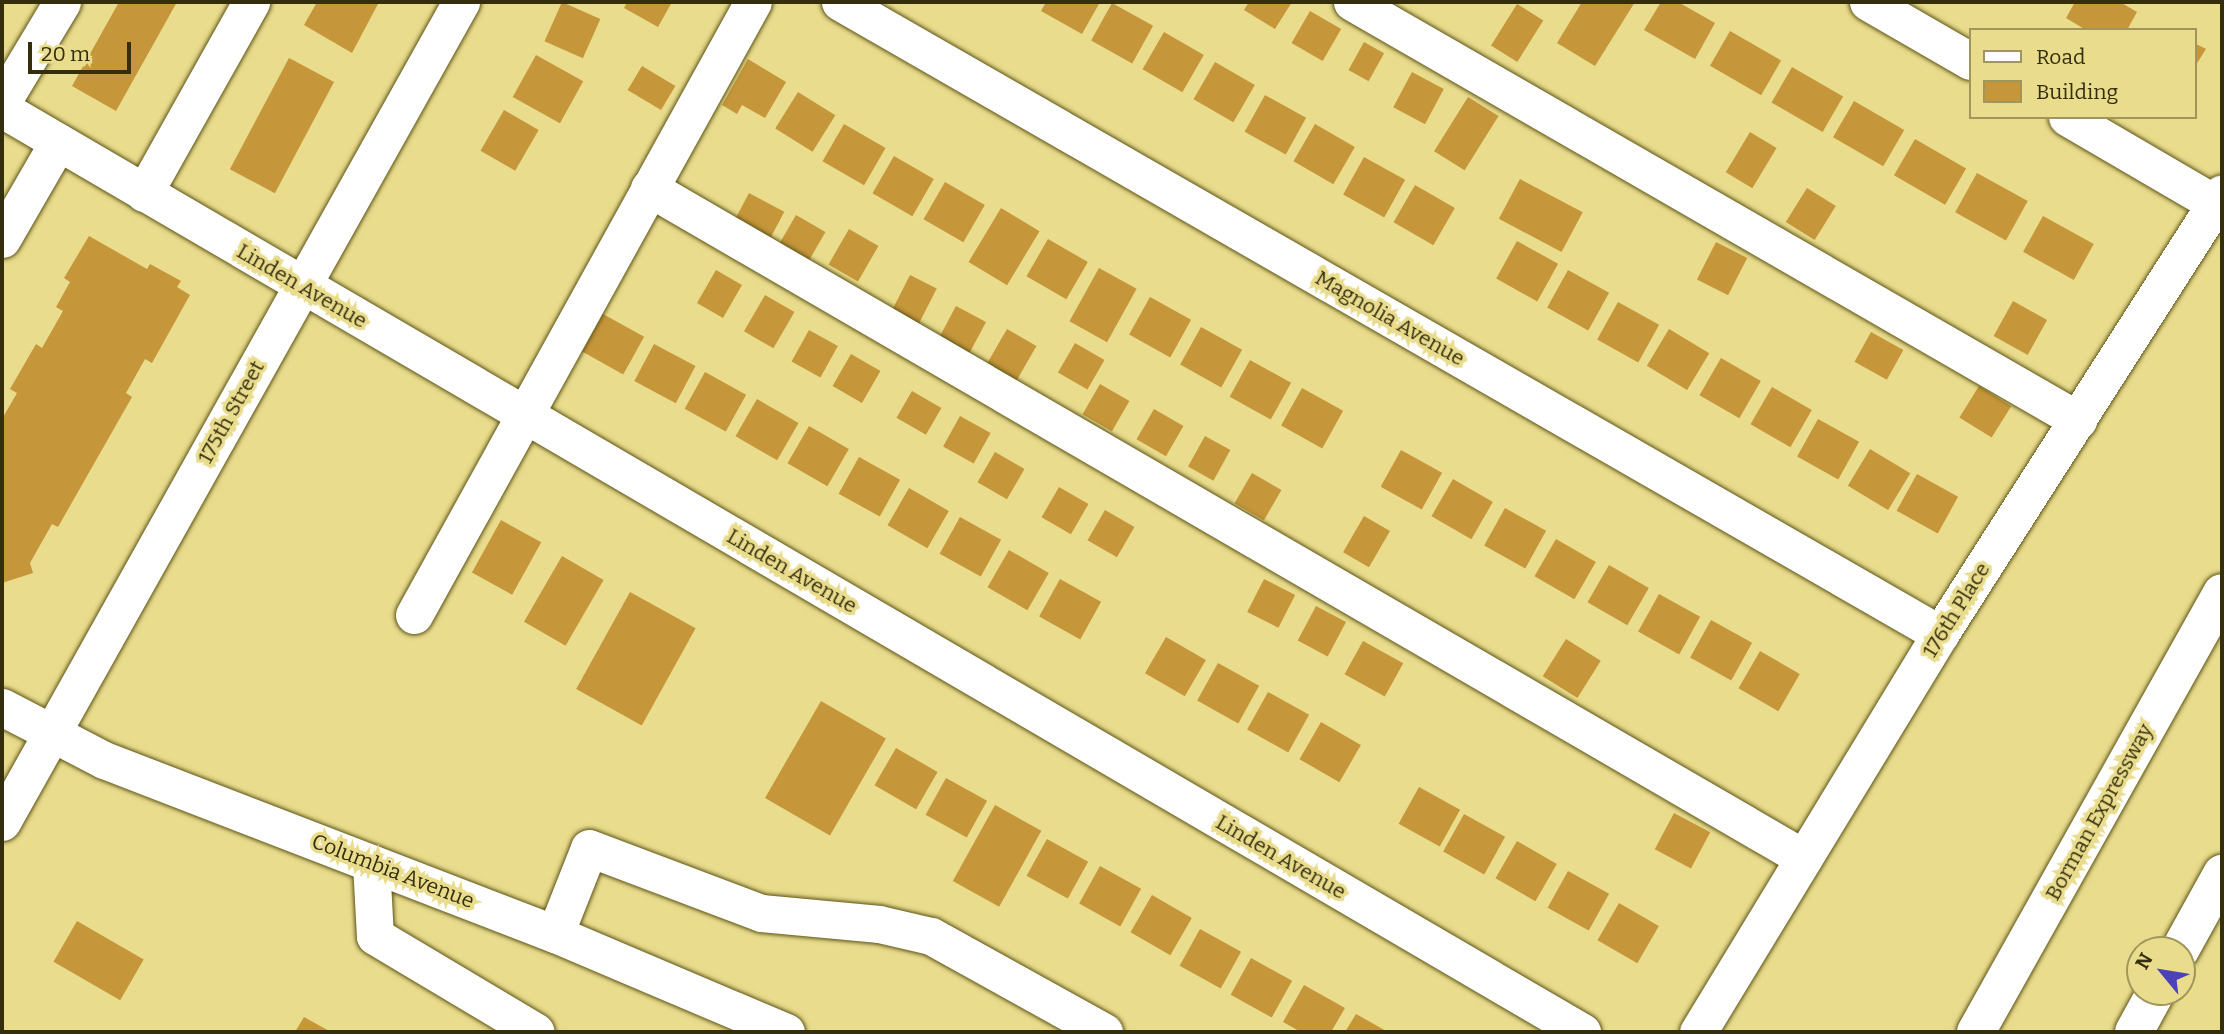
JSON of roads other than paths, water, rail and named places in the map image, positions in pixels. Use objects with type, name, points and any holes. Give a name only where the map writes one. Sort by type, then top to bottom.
[{"type":"highway","name":"Borman Expressway","points":[[1976,1032],[2222,593]]},
{"type":"highway","points":[[2188,936],[2222,874]]},
{"type":"highway","points":[[2134,1032],[2148,1006]]},
{"type":"street","points":[[2,103],[62,2]]},
{"type":"street","points":[[144,193],[251,2]]},
{"type":"street","name":"175th Street","points":[[2,822],[461,2]]},
{"type":"street","points":[[414,615],[522,414],[754,2]]},
{"type":"street","name":"Magnolia Avenue","points":[[840,2],[1940,634]]},
{"type":"street","points":[[1352,2],[2078,420]]},
{"type":"street","points":[[1868,2],[1968,60]]},
{"type":"street","name":"Linden Avenue","points":[[2,109],[1582,1032]]},
{"type":"street","points":[[2071,119],[2219,198]]},
{"type":"street","points":[[2,239],[58,142]]},
{"type":"street","points":[[649,188],[1804,858]]},
{"type":"street","name":"176th Place","points":[[1698,1032],[1940,634],[2219,198]]},
{"type":"street","name":"Columbia Avenue","points":[[2,707],[51,735],[555,934],[786,1032]]},
{"type":"street","points":[[555,934],[589,848],[761,913],[879,924],[931,936],[1104,1032]]},
{"type":"street","points":[[371,863],[375,936],[537,1032]]}]
